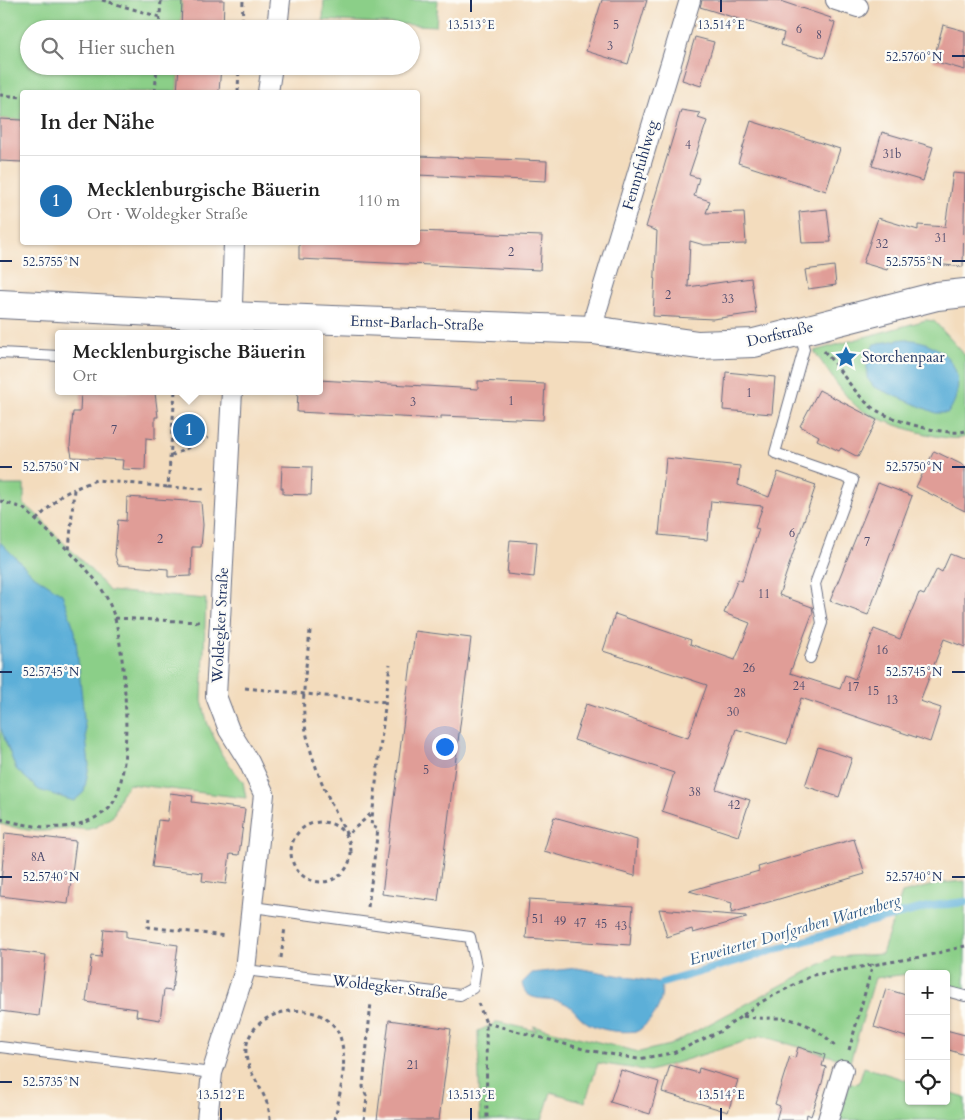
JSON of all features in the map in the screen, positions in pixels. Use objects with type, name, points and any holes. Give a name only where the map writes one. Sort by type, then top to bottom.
[{"type":"main road","name":"Dorfstraße","points":[[593,330],[698,345],[754,343],[809,338],[937,296],[964,296]]},
{"type":"main road","name":"Ernst-Barlach-Straße","points":[[0,304],[231,325],[291,322],[593,330]]},
{"type":"street","points":[[278,20],[280,0]]},
{"type":"street","name":"Fennpfuhlweg","points":[[593,330],[596,312],[690,0]]},
{"type":"street","points":[[836,0],[858,7]]},
{"type":"street","points":[[268,90],[271,75]]},
{"type":"street","points":[[231,325],[234,245]]},
{"type":"street","name":"Woldegker Straße","points":[[207,1120],[212,1073],[245,970],[264,794],[249,762],[229,730],[216,696],[232,395]]},
{"type":"street","points":[[828,1120],[845,1066]]},
{"type":"lane","points":[[809,338],[804,349],[775,453],[853,480],[815,584],[822,623],[810,658]]},
{"type":"lane","points":[[0,353],[55,356]]},
{"type":"lane","points":[[253,907],[470,937],[476,966],[473,988]]},
{"type":"lane","name":"Woldegker Straße","points":[[245,970],[460,995],[473,988]]},
{"type":"lane","points":[[950,992],[965,996]]},
{"type":"lane","points":[[0,1047],[212,1073]]},
{"type":"path","points":[[102,0],[160,16]]},
{"type":"path","points":[[160,20],[161,0]]},
{"type":"path","points":[[242,20],[243,0]]},
{"type":"path","points":[[155,90],[156,75]]},
{"type":"path","points":[[238,90],[239,75]]},
{"type":"path","points":[[0,95],[20,96]]},
{"type":"path","points":[[809,338],[870,406],[908,424],[940,432],[965,431]]},
{"type":"path","points":[[168,487],[174,395]]},
{"type":"path","points":[[170,456],[215,434]]},
{"type":"path","points":[[36,520],[62,495],[96,480],[213,489]]},
{"type":"path","points":[[69,551],[74,489]]},
{"type":"path","points":[[0,501],[23,508],[99,582],[115,618],[124,668],[126,732],[122,776],[117,793],[107,810],[82,823],[58,828],[34,828],[0,819]]},
{"type":"path","points":[[115,618],[203,622]]},
{"type":"path","points":[[310,631],[304,694],[306,730],[318,775],[348,835],[352,854],[346,872],[330,882],[310,881],[295,869],[290,851],[297,832],[313,822],[332,823],[348,835]]},
{"type":"path","points":[[366,922],[378,829],[372,826],[373,811],[390,664]]},
{"type":"path","points":[[245,688],[386,702]]},
{"type":"path","points":[[348,835],[373,811]]},
{"type":"path","points":[[280,974],[287,912]]},
{"type":"path","points":[[149,918],[148,927],[230,936]]},
{"type":"path","points":[[486,1023],[587,1050],[638,1059],[673,1053],[721,1032],[761,1002],[813,975],[926,956],[965,946]]},
{"type":"path","points":[[845,1066],[873,964]]},
{"type":"path","points":[[364,1120],[367,1098],[363,1087],[373,986]]},
{"type":"path","points":[[473,988],[486,1023],[486,1120]]},
{"type":"path","points":[[270,1120],[266,1096],[248,1066],[246,1048],[252,1034],[262,1021],[277,1013],[293,1010],[308,1011],[321,1017],[333,1027],[341,1039],[344,1065],[335,1120]]},
{"type":"path","points":[[742,1016],[756,1019],[781,1018],[803,1024],[823,1034],[845,1066]]},
{"type":"green space","points":[[0,0],[182,0],[181,20],[20,20],[20,75],[178,75],[177,90],[20,90],[20,120],[0,119]]},
{"type":"green space","points":[[324,0],[438,0],[436,26],[420,25],[420,20],[323,20]]},
{"type":"green space","points":[[926,320],[934,321],[965,355],[965,437],[943,437],[927,434],[892,424],[864,411],[856,406],[845,394],[814,351]]},
{"type":"green space","points":[[0,485],[24,485],[24,505],[37,515],[109,591],[206,599],[202,700],[207,722],[222,755],[243,782],[246,798],[129,784],[121,794],[113,816],[96,827],[86,830],[35,831],[0,824]]},
{"type":"green space","points":[[965,881],[965,990],[950,985],[950,970],[905,970],[905,974],[875,978],[850,1062],[762,1036],[650,1071],[598,1063],[585,1102],[551,1092],[542,1120],[480,1120],[478,1031],[498,1022],[537,1031],[533,1026],[639,1052],[670,1045],[834,957],[882,954],[902,893],[942,883]]},
{"type":"green space","points":[[864,1067],[905,1080],[905,1105],[950,1105],[950,1093],[965,1098],[965,1120],[837,1120],[850,1084],[859,1083]]},
{"type":"water","points":[[904,339],[930,345],[948,358],[953,366],[957,375],[957,394],[948,413],[936,413],[874,387],[867,378],[867,359],[874,344]]},
{"type":"water","points":[[0,542],[32,574],[62,594],[75,631],[89,766],[84,792],[74,801],[39,790],[16,769],[0,727]]},
{"type":"water","points":[[577,968],[661,983],[661,997],[657,1010],[638,1031],[607,1030],[586,1022],[565,1003],[532,997],[524,990],[522,983],[532,973]]},
{"type":"building","points":[[182,0],[224,0],[223,20],[181,20]]},
{"type":"building","points":[[602,0],[647,0],[628,64],[586,51]]},
{"type":"building","points":[[702,0],[777,0],[831,18],[830,21],[835,23],[824,58],[781,45],[784,33],[700,7]]},
{"type":"building","points":[[943,25],[965,31],[965,70],[933,61]]},
{"type":"building","points":[[695,37],[714,42],[701,86],[682,80]]},
{"type":"building","points":[[178,75],[220,75],[219,90],[177,90]]},
{"type":"building","points":[[681,110],[700,113],[698,118],[707,121],[689,175],[699,178],[694,196],[710,201],[706,213],[744,212],[746,244],[704,245],[690,241],[688,287],[751,278],[756,313],[713,319],[653,316],[657,231],[646,227]]},
{"type":"building","points":[[0,119],[20,120],[20,162],[0,161]]},
{"type":"building","points":[[751,121],[840,149],[826,191],[738,163]]},
{"type":"building","points":[[882,132],[933,147],[923,181],[872,166]]},
{"type":"building","points":[[420,156],[547,161],[546,181],[420,175]]},
{"type":"building","points":[[953,173],[965,174],[963,267],[890,259],[887,270],[863,263],[878,218],[918,230],[918,225],[945,227]]},
{"type":"building","points":[[827,209],[831,242],[802,243],[799,212]]},
{"type":"building","points":[[420,231],[542,236],[540,270],[299,259],[299,245],[420,245]]},
{"type":"building","points":[[834,266],[836,285],[808,289],[805,270]]},
{"type":"building","points":[[726,372],[775,377],[772,414],[723,410]]},
{"type":"building","points":[[323,380],[478,389],[478,381],[545,384],[543,420],[441,416],[441,419],[297,412],[298,395],[323,395]]},
{"type":"building","points":[[819,390],[877,420],[858,457],[841,448],[839,451],[817,440],[819,436],[800,426]]},
{"type":"building","points":[[81,395],[155,395],[158,417],[155,417],[155,439],[146,438],[145,470],[122,469],[123,460],[72,457],[70,446],[73,412],[80,412]]},
{"type":"building","points":[[934,451],[965,466],[965,511],[916,487]]},
{"type":"building","points":[[666,458],[740,466],[738,485],[769,497],[778,472],[816,485],[779,595],[812,607],[813,612],[790,673],[840,689],[845,675],[855,679],[874,629],[900,639],[919,593],[924,595],[937,569],[942,572],[950,554],[965,560],[965,647],[944,639],[920,701],[941,708],[930,742],[801,698],[787,744],[736,729],[716,789],[750,800],[738,836],[662,811],[674,773],[574,740],[586,704],[688,738],[707,685],[603,651],[615,614],[691,640],[690,644],[735,660],[750,623],[724,613],[738,579],[742,581],[759,529],[755,528],[763,506],[711,501],[707,540],[659,535]]},
{"type":"building","points":[[282,466],[312,467],[311,495],[283,494],[283,488],[281,488]]},
{"type":"building","points":[[878,483],[912,496],[868,615],[830,601]]},
{"type":"building","points":[[127,497],[201,502],[203,525],[201,547],[192,547],[191,576],[168,577],[168,569],[118,565],[115,555],[118,520],[126,521]]},
{"type":"building","points":[[510,540],[537,542],[534,577],[507,574]]},
{"type":"building","points":[[415,631],[471,638],[438,901],[382,894]]},
{"type":"building","points":[[818,747],[852,758],[839,797],[805,786]]},
{"type":"building","points":[[170,793],[193,796],[192,802],[245,809],[239,855],[230,854],[226,884],[202,881],[203,873],[152,867],[158,820],[167,821]]},
{"type":"building","points":[[554,817],[637,840],[635,876],[544,851]]},
{"type":"building","points":[[5,833],[76,841],[68,904],[0,896]]},
{"type":"building","points":[[854,839],[865,874],[731,913],[732,903],[689,891],[759,871],[758,867]]},
{"type":"building","points":[[529,899],[633,906],[630,945],[526,938]]},
{"type":"building","points":[[659,909],[746,916],[746,918],[693,933],[692,929],[667,937]]},
{"type":"building","points":[[104,929],[126,931],[126,938],[178,945],[172,991],[164,990],[160,1020],[136,1016],[137,1009],[86,1002],[92,956],[101,957]]},
{"type":"building","points":[[0,949],[46,955],[39,1016],[0,1011]]},
{"type":"building","points":[[886,989],[905,995],[905,1037],[874,1027]]},
{"type":"building","points":[[389,1020],[451,1029],[439,1120],[377,1120]]},
{"type":"building","points":[[950,1031],[965,1035],[965,1055],[950,1050]]},
{"type":"building","points":[[798,1047],[825,1055],[822,1066],[826,1067],[822,1083],[811,1116],[807,1114],[806,1120],[776,1120],[780,1106],[775,1104],[790,1056],[795,1058]]},
{"type":"building","points":[[670,1065],[698,1073],[699,1068],[738,1080],[728,1112],[662,1092]]},
{"type":"building","points":[[621,1070],[659,1082],[650,1114],[610,1102]]},
{"type":"waterway","name":"Erweiterter Dorfgraben Wartenberg","points":[[662,983],[876,920],[932,906],[965,902]]},
{"type":"place","name":"Storchenpaar","points":[[846,357]]},
{"type":"place","name":"Mecklenburgische Bäuerin","points":[[189,430]]}]
